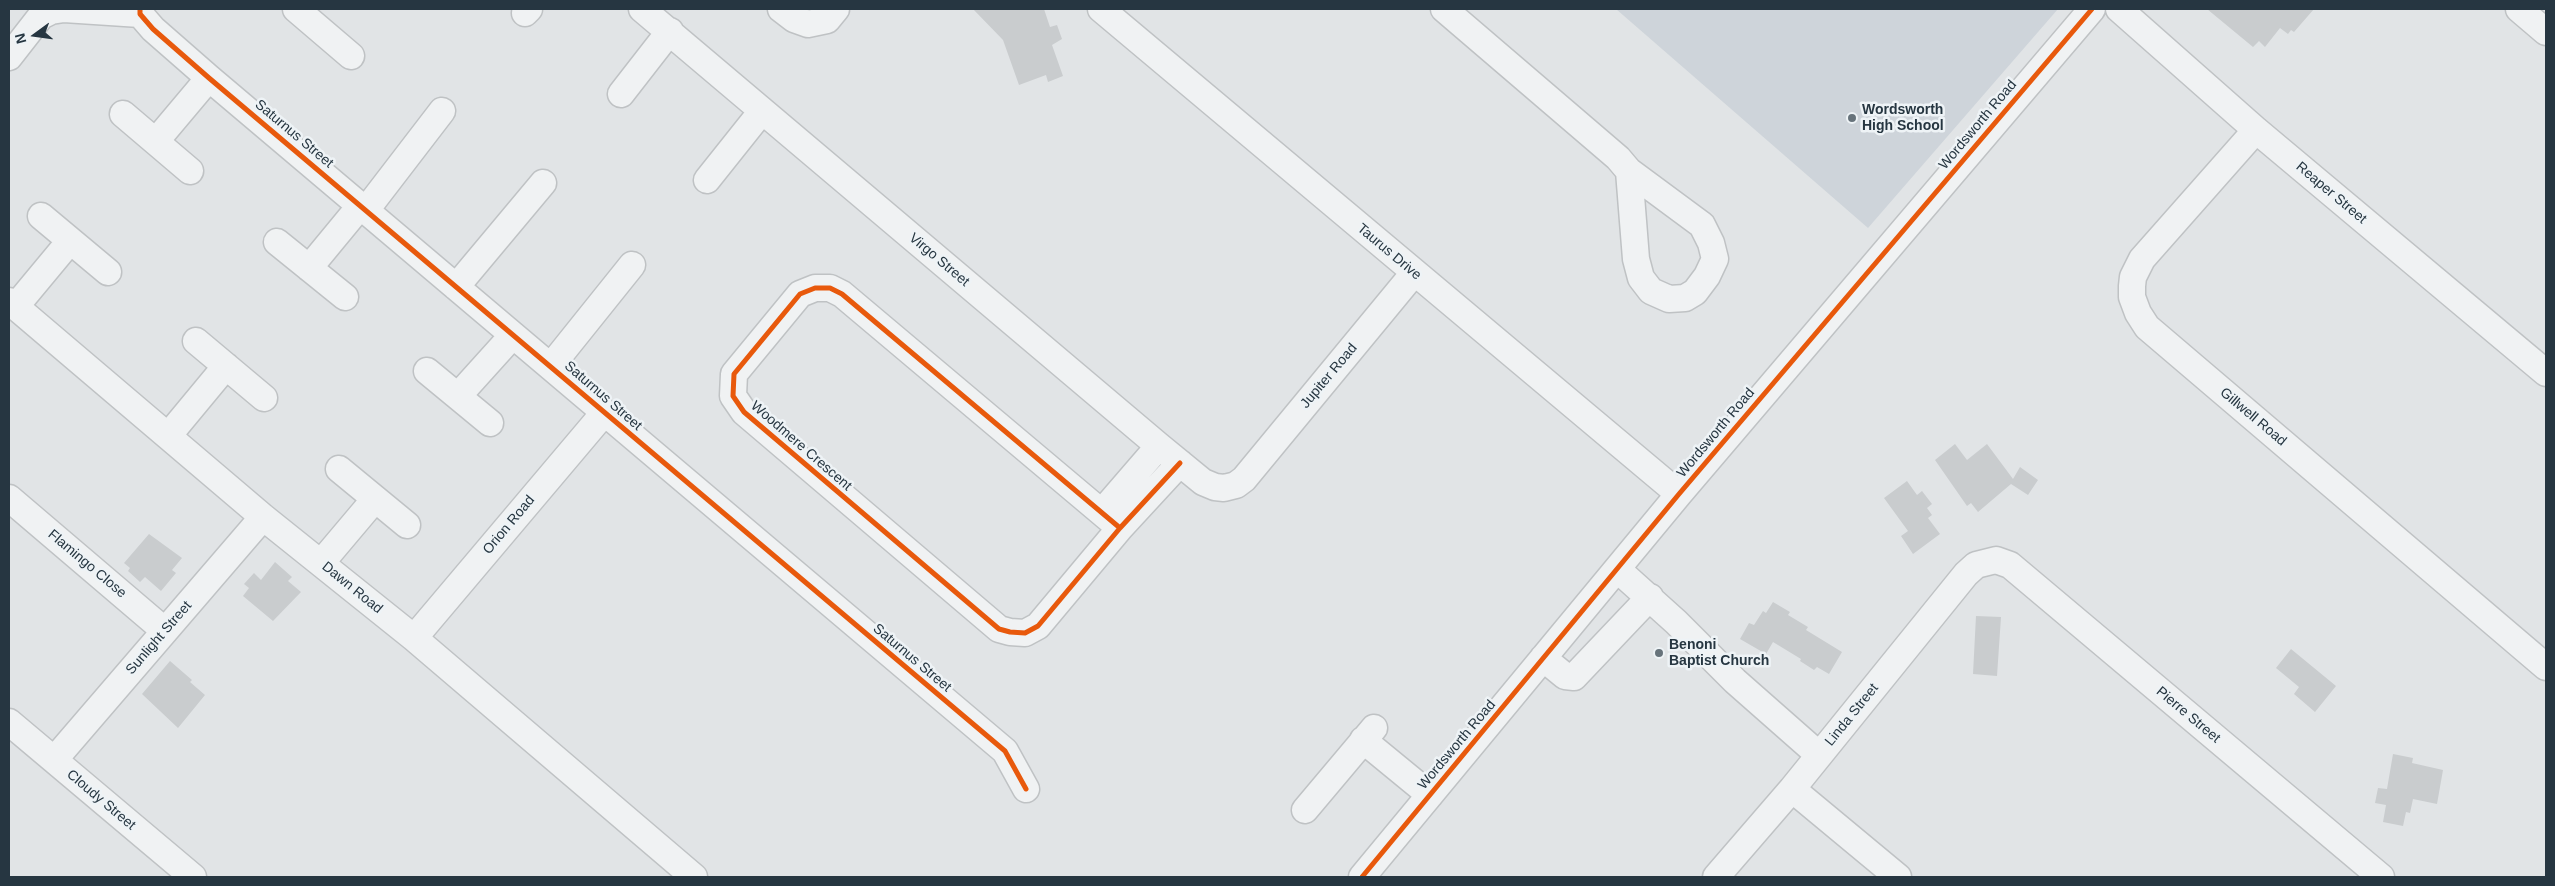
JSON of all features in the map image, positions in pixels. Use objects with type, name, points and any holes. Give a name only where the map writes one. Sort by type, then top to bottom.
[{"type":"street","points":[[9,56],[41,16],[50,11],[64,9],[145,17]]},
{"type":"street","points":[[296,9],[351,56]]},
{"type":"street","name":"Virgo Street","points":[[642,9],[1203,482],[1215,487],[1224,488],[1236,485],[1244,478]]},
{"type":"street","points":[[781,9],[794,19],[808,24],[827,20],[836,9]]},
{"type":"street","name":"Taurus Drive","points":[[1101,9],[1679,494]]},
{"type":"street","points":[[1444,9],[1604,146],[1629,171],[1702,225],[1712,242],[1715,259],[1707,276],[1695,292],[1685,298],[1669,299],[1652,291],[1641,278],[1636,259],[1629,171]]},
{"type":"street","name":"Wordsworth Road","points":[[1362,877],[1679,494],[2092,9]]},
{"type":"street","name":"Reaper Street","points":[[2119,9],[2256,130],[2546,373]]},
{"type":"street","points":[[2519,9],[2546,32]]},
{"type":"street","name":"Saturnus Street","points":[[145,17],[209,78],[1005,751],[1026,789]]},
{"type":"street","points":[[621,94],[670,31]]},
{"type":"street","points":[[156,141],[209,78]]},
{"type":"street","points":[[707,180],[762,110]]},
{"type":"street","points":[[309,268],[363,208],[442,111]]},
{"type":"street","points":[[123,114],[190,171]]},
{"type":"street","name":"Gillwell Road","points":[[2256,130],[2142,259],[2133,277],[2132,286],[2132,298],[2138,313],[2147,327],[2546,666]]},
{"type":"street","points":[[456,287],[544,183]]},
{"type":"street","points":[[42,216],[108,272]]},
{"type":"street","points":[[12,303],[70,241]]},
{"type":"street","points":[[277,242],[345,297]]},
{"type":"street","points":[[550,366],[632,265]]},
{"type":"street","name":"Jupiter Road","points":[[1244,478],[1414,273]]},
{"type":"street","name":"Woodmere Crescent","points":[[1111,520],[842,294],[830,288],[815,288],[800,294],[734,374],[733,396],[744,412],[999,629],[1025,633],[1038,626],[1111,520],[1159,446]]},
{"type":"street","name":"Dawn Road","points":[[12,303],[263,517],[414,638],[694,877]]},
{"type":"street","points":[[458,396],[513,335]]},
{"type":"street","points":[[196,341],[264,398]]},
{"type":"street","points":[[168,436],[226,366]]},
{"type":"street","points":[[427,371],[490,423]]},
{"type":"street","name":"Orion Road","points":[[414,638],[604,413]]},
{"type":"street","name":"Woodmere Crescent","points":[[1111,520],[1180,463]]},
{"type":"street","points":[[339,469],[407,525]]},
{"type":"street","name":"Flamingo Close","points":[[9,498],[165,631]]},
{"type":"street","points":[[320,563],[375,499]]},
{"type":"street","name":"Sunlight Street","points":[[54,760],[263,517]]},
{"type":"street","name":"Linda Street","points":[[1716,877],[1792,789],[1966,574],[1976,565],[1992,560]]},
{"type":"street","name":"Pierre Street","points":[[1992,560],[2010,565],[2380,877]]},
{"type":"street","points":[[1617,569],[1650,597],[1735,681],[1819,755]]},
{"type":"street","points":[[1544,658],[1565,676],[1574,677],[1650,597]]},
{"type":"street","name":"Cloudy Street","points":[[9,722],[193,877]]},
{"type":"street","points":[[1305,810],[1368,734],[1430,796]]},
{"type":"street","points":[[1792,789],[1898,877]]},
{"type":"shaded area","name":"Wordsworth High School","points":[[1616,9],[2058,9],[1868,228]]},
{"type":"building","points":[[973,9],[1044,9],[1050,27],[1057,25],[1062,39],[1052,45],[1063,76],[1048,82],[1046,75],[1019,85],[1003,40]]},
{"type":"building","points":[[2207,9],[2314,9],[2294,32],[2291,30],[2288,34],[2280,28],[2265,47],[2259,41],[2253,47]]},
{"type":"building","points":[[1955,444],[1967,460],[1987,444],[2013,479],[2020,467],[2038,480],[2028,495],[2011,484],[1978,512],[1971,503],[1967,506],[1935,460]]},
{"type":"building","points":[[1907,481],[1917,495],[1922,491],[1932,504],[1927,508],[1932,515],[1928,518],[1940,534],[1913,554],[1901,536],[1908,531],[1884,498]]},
{"type":"building","points":[[149,534],[182,558],[172,570],[176,573],[161,591],[145,577],[140,582],[128,571],[130,568],[124,563]]},
{"type":"building","points":[[275,562],[292,577],[288,581],[301,592],[273,621],[243,596],[249,588],[244,584],[254,573],[261,580]]},
{"type":"building","points":[[1773,602],[1790,612],[1788,615],[1808,627],[1806,630],[1842,652],[1829,674],[1817,667],[1814,670],[1800,661],[1801,659],[1773,642],[1766,654],[1740,639],[1749,623],[1754,625],[1763,611],[1766,613]]},
{"type":"building","points":[[1976,616],[2001,617],[1997,676],[1973,674]]},
{"type":"building","points":[[2291,649],[2336,686],[2315,712],[2294,694],[2299,687],[2276,668]]},
{"type":"building","points":[[170,661],[192,680],[190,682],[205,695],[178,728],[142,694]]},
{"type":"building","points":[[2393,754],[2413,758],[2412,763],[2443,770],[2437,804],[2413,799],[2410,813],[2406,812],[2403,826],[2383,822],[2386,805],[2375,803],[2378,788],[2387,789]]},
{"type":"cycle path","points":[[140,9],[140,14],[153,29],[209,78],[1005,751],[1026,789]]},
{"type":"cycle path","points":[[1362,877],[1679,494],[2092,9]]},
{"type":"cycle path","points":[[1120,528],[842,294],[830,288],[815,288],[800,294],[734,374],[733,396],[744,412],[999,629],[1010,632],[1025,633],[1038,626],[1120,528],[1180,463]]},
{"type":"place","name":"Wordsworth High School","points":[[1852,118]]},
{"type":"place","name":"Benoni Baptist Church","points":[[1659,653]]}]
